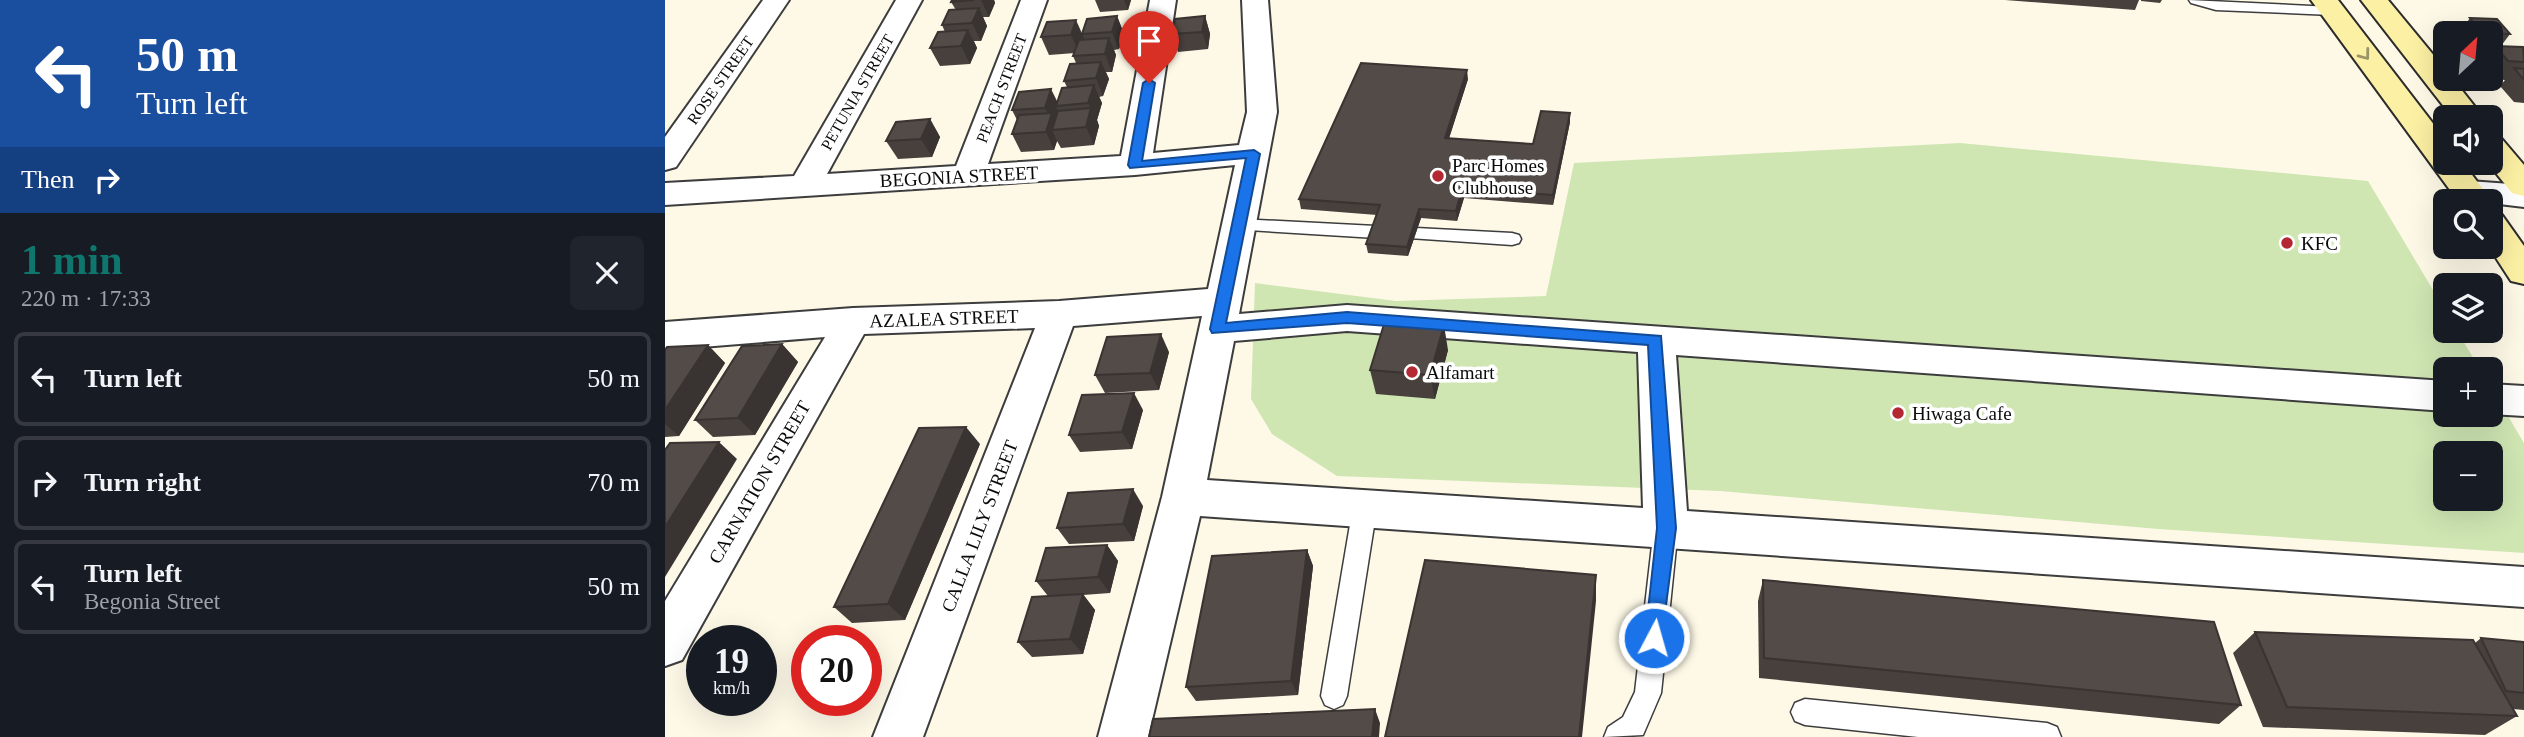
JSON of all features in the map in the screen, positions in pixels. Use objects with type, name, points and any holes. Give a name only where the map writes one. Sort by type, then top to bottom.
[{"type":"main road","points":[[2374,0],[2458,105]]},
{"type":"main road","points":[[2328,6],[2433,144]]},
{"type":"main road","points":[[2503,157],[2524,186]]},
{"type":"main road","points":[[2503,242],[2524,272]]},
{"type":"street","name":"ROSE STREET","points":[[665,160],[776,0]]},
{"type":"street","name":"PETUNIA STREET","points":[[804,185],[909,0]]},
{"type":"street","name":"PEACH STREET","points":[[968,176],[1034,0]]},
{"type":"street","points":[[1135,165],[1163,0]]},
{"type":"street","points":[[1123,737],[1183,497],[1262,112],[1255,0]]},
{"type":"street","name":"BEGONIA STREET","points":[[665,194],[1135,165],[1254,154]]},
{"type":"street","points":[[2503,196],[2524,195]]},
{"type":"street","name":"AZALEA STREET","points":[[665,336],[853,321],[1059,314],[1347,318],[2433,395]]},
{"type":"street","name":"CALLA LILY STREET","points":[[898,737],[1059,314]]},
{"type":"street","name":"CARNATION STREET","points":[[665,643],[853,321]]},
{"type":"street","points":[[1656,340],[1667,528]]},
{"type":"street","points":[[2503,400],[2524,401]]},
{"type":"street","points":[[1183,497],[1365,507],[2524,587]]},
{"type":"lane","points":[[2196,0],[2215,6],[2328,6]]},
{"type":"lane","points":[[1239,225],[1376,232]]},
{"type":"lane","points":[[1416,234],[1512,239]]},
{"type":"lane","points":[[1334,696],[1365,507]]},
{"type":"lane","points":[[1618,737],[1633,726],[1649,693],[1667,528]]},
{"type":"lane","points":[[1805,712],[2047,737]]},
{"type":"green space","points":[[1960,143],[2368,181],[2433,290],[2433,343],[2464,343],[2473,357],[2433,357],[2433,427],[2503,427],[2503,408],[2524,443],[2524,553],[2158,529],[1720,491],[1337,476],[1272,434],[1251,399],[1255,283],[1396,301],[1546,296],[1574,163]]},
{"type":"building","points":[[979,8],[972,23],[942,25],[949,10]]},
{"type":"building","points":[[1117,16],[1112,32],[1082,34],[1087,19]]},
{"type":"building","points":[[1205,16],[1202,32],[1172,34],[1175,19]]},
{"type":"building","points":[[2470,18],[2499,21],[2472,21]]},
{"type":"building","points":[[1076,20],[1071,35],[1041,37],[1047,22]]},
{"type":"building","points":[[968,30],[961,46],[930,48],[938,32]]},
{"type":"building","points":[[1109,38],[1105,54],[1073,56],[1079,40]]},
{"type":"building","points":[[2503,46],[2523,47],[2524,62],[2508,61],[2503,55]]},
{"type":"building","points":[[1101,62],[1096,78],[1064,81],[1070,64]]},
{"type":"building","name":"Parc Homes Clubhouse","points":[[1361,63],[1467,70],[1445,138],[1533,144],[1541,111],[1570,113],[1553,195],[1462,189],[1456,211],[1419,209],[1407,247],[1366,244],[1380,205],[1299,199]]},
{"type":"building","points":[[2514,68],[2524,69],[2524,80]]},
{"type":"building","points":[[1094,85],[1088,103],[1056,106],[1062,88]]},
{"type":"building","points":[[1051,89],[1045,108],[1012,110],[1019,92]]},
{"type":"building","points":[[1091,108],[1086,127],[1052,130],[1058,111]]},
{"type":"building","points":[[1052,113],[1046,132],[1012,134],[1019,115]]},
{"type":"building","points":[[930,119],[921,139],[886,141],[896,122]]},
{"type":"building","points":[[1385,321],[1444,325],[1430,375],[1370,370]]},
{"type":"building","points":[[1161,334],[1150,373],[1095,375],[1107,337]]},
{"type":"building","points":[[782,344],[738,418],[695,420],[742,346]]},
{"type":"building","points":[[708,345],[665,410],[665,350],[667,347]]},
{"type":"building","points":[[1134,393],[1122,432],[1069,435],[1082,395]]},
{"type":"building","points":[[966,427],[888,604],[834,607],[919,428]]},
{"type":"building","points":[[719,442],[665,527],[665,450],[670,443]]},
{"type":"building","points":[[1133,489],[1123,524],[1057,528],[1068,493]]},
{"type":"building","points":[[1107,545],[1098,577],[1036,581],[1046,548]]},
{"type":"building","points":[[1307,550],[1291,681],[1186,687],[1212,556]]},
{"type":"building","points":[[1425,560],[1596,575],[1579,737],[1385,737]]},
{"type":"building","points":[[1763,580],[2214,622],[2241,705],[1764,658]]},
{"type":"building","points":[[1083,594],[1070,639],[1018,642],[1032,597]]},
{"type":"building","points":[[2255,632],[2473,640],[2517,716],[2287,707]]},
{"type":"building","points":[[2481,638],[2524,642],[2524,693],[2506,691]]},
{"type":"building","points":[[1375,709],[1372,737],[1149,737],[1153,719]]},
{"type":"place","name":"Parc Homes Clubhouse","points":[[1438,176]]},
{"type":"place","name":"KFC","points":[[2287,243]]},
{"type":"place","name":"Alfamart","points":[[1412,372]]},
{"type":"place","name":"Hiwaga Cafe","points":[[1898,413]]},
{"type":"route","points":[[1149,83],[1135,165],[1254,154],[1217,329],[1347,318],[1656,340],[1667,528],[1654,638]]}]
